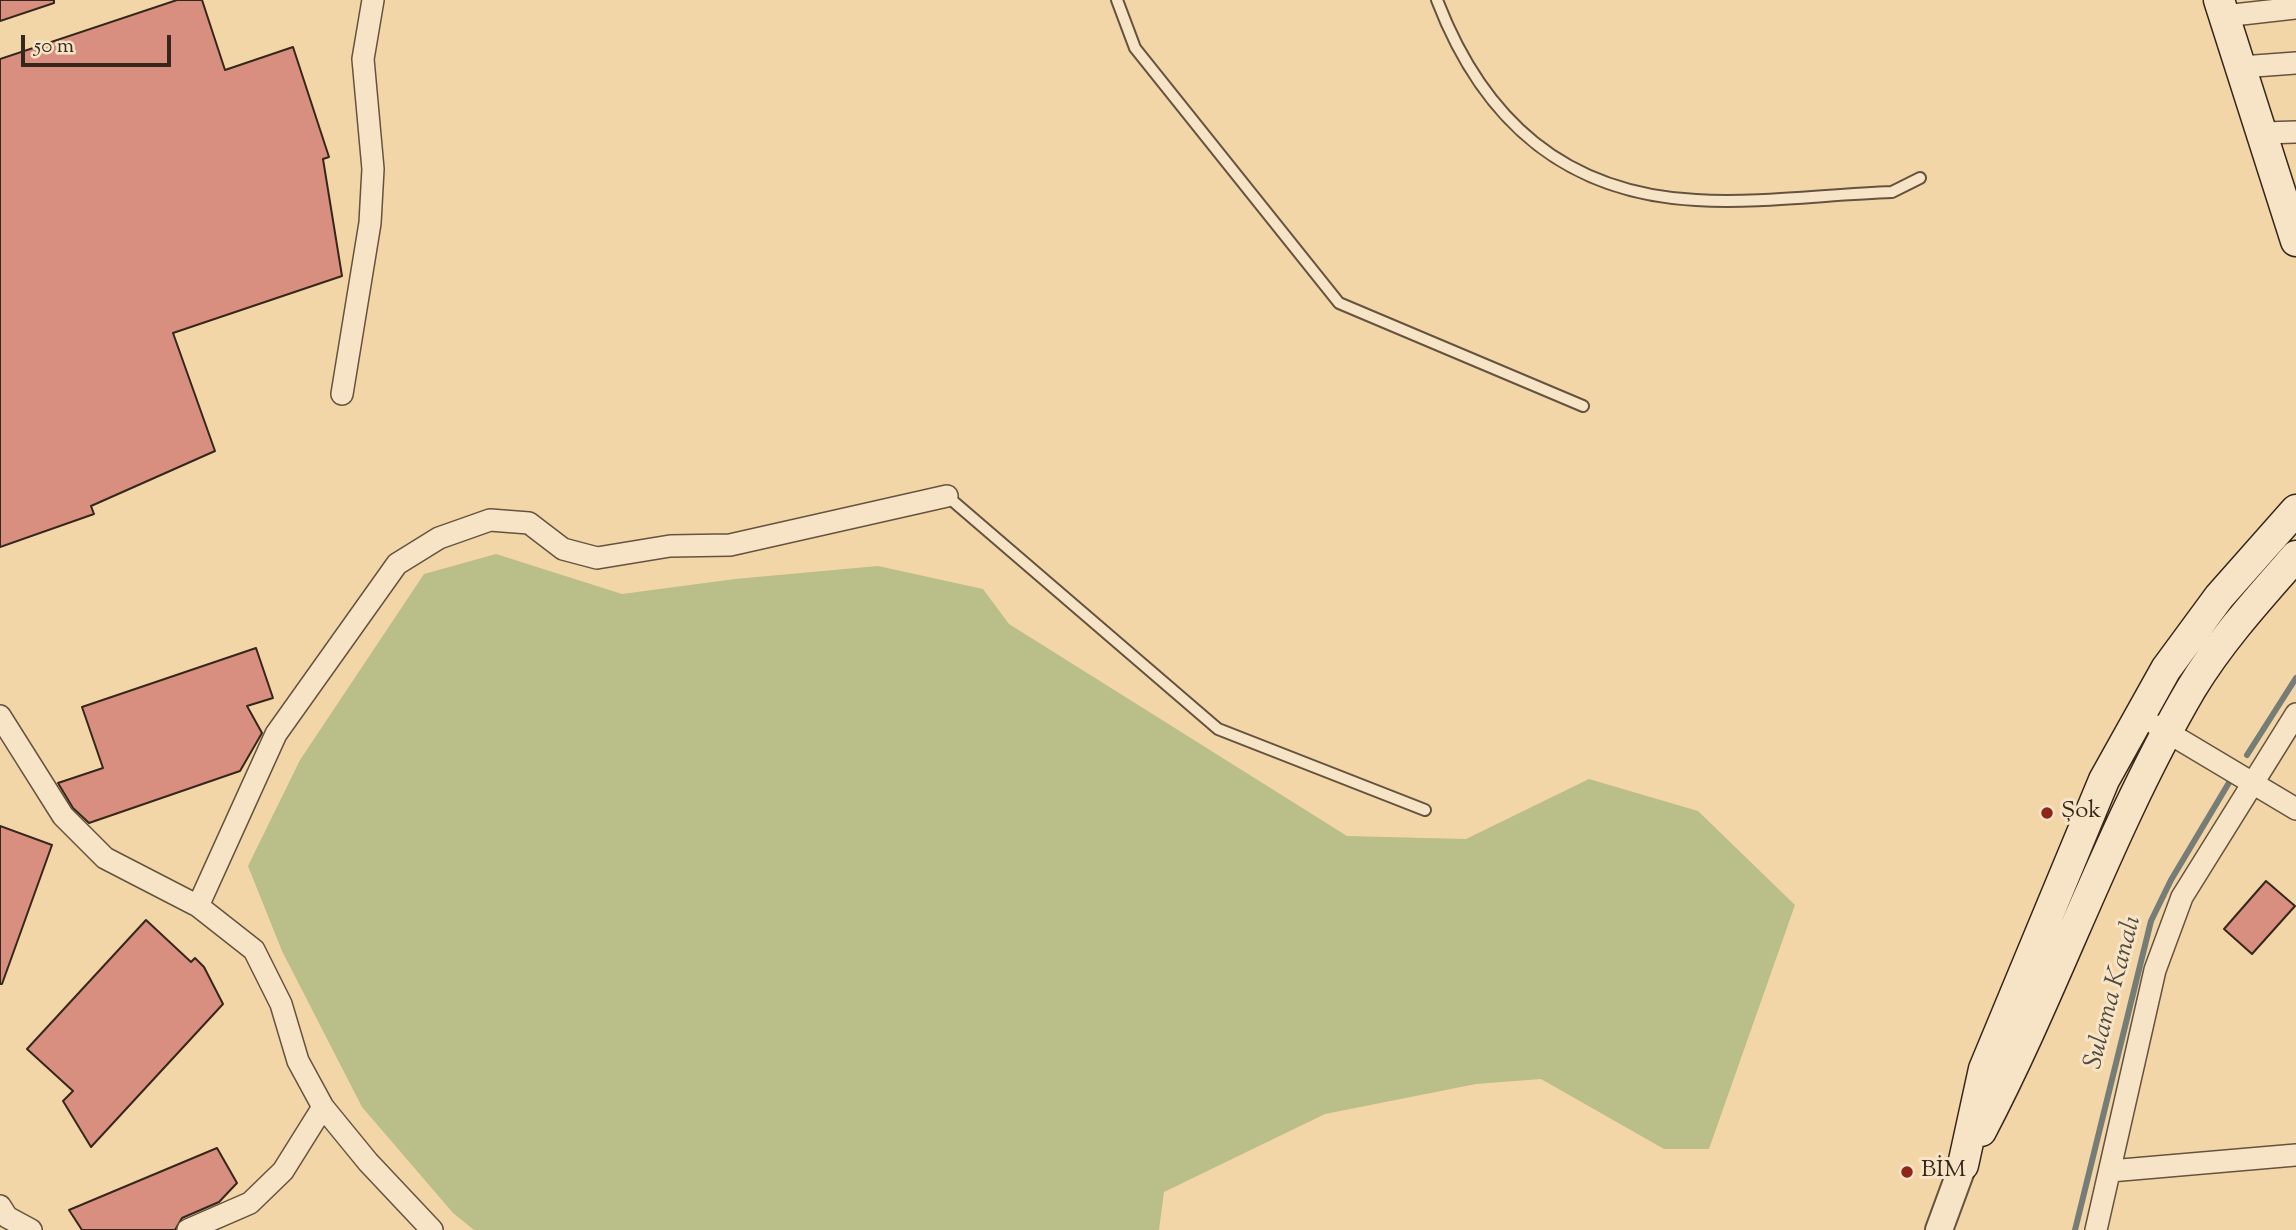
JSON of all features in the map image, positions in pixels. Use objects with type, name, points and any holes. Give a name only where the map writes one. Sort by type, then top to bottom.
[{"type":"main road","points":[[2222,8],[2263,133],[2289,195],[2296,241]]},
{"type":"main road","points":[[1962,1165],[1984,1069],[2104,780],[2166,669],[2219,597],[2296,510]]},
{"type":"main road","points":[[1962,1165],[2006,1082],[2133,794],[2192,687],[2241,619],[2296,556]]},
{"type":"street","points":[[342,394],[370,223],[373,169],[363,59],[373,0]]},
{"type":"street","points":[[2222,8],[2296,8]]},
{"type":"street","points":[[2241,67],[2296,63]]},
{"type":"street","points":[[2263,133],[2296,132]]},
{"type":"street","points":[[198,906],[276,734],[397,564],[439,538],[491,520],[529,523],[563,549],[597,558],[670,546],[730,545],[947,496]]},
{"type":"street","points":[[2096,1230],[2155,970],[2182,897],[2296,714]]},
{"type":"street","points":[[0,716],[64,816],[105,858],[198,906],[254,950],[281,1004],[298,1061],[323,1107],[368,1162],[432,1230]]},
{"type":"street","points":[[2140,717],[2168,731],[2296,809]]},
{"type":"street","points":[[188,1230],[250,1203],[284,1171],[323,1107]]},
{"type":"street","points":[[2110,1171],[2296,1155]]},
{"type":"street","points":[[1939,1230],[1962,1165]]},
{"type":"street","points":[[0,1206],[7,1217],[31,1230]]},
{"type":"lane","points":[[1117,0],[1135,48],[1339,303],[1583,406]]},
{"type":"lane","points":[[1437,0],[1458,52],[1509,121],[1560,163],[1621,190],[1696,200],[1892,192],[1920,178]]},
{"type":"lane","points":[[947,496],[1218,729],[1425,810]]},
{"type":"green space","points":[[496,554],[622,594],[735,579],[878,566],[983,589],[1009,624],[1347,836],[1466,839],[1589,779],[1698,811],[1795,905],[1709,1149],[1664,1149],[1541,1079],[1476,1084],[1325,1114],[1164,1192],[1159,1230],[474,1230],[453,1213],[362,1107],[282,951],[248,866],[300,760],[424,574]]},
{"type":"building","points":[[0,0],[54,0],[54,3],[0,21]]},
{"type":"building","points":[[177,0],[202,0],[225,70],[293,47],[329,157],[323,159],[342,276],[173,333],[215,451],[91,506],[94,514],[0,547],[0,59]]},
{"type":"building","points":[[256,648],[273,698],[247,706],[262,733],[240,771],[89,823],[73,808],[58,783],[103,768],[82,707]]},
{"type":"building","points":[[0,826],[52,845],[2,984],[0,984]]},
{"type":"building","points":[[2266,881],[2295,906],[2252,954],[2224,929]]},
{"type":"building","points":[[146,920],[191,962],[195,958],[204,967],[223,1004],[91,1147],[63,1101],[73,1091],[27,1049]]},
{"type":"building","points":[[217,1148],[237,1183],[219,1202],[182,1218],[175,1230],[82,1230],[69,1210]]},
{"type":"waterway","name":"Sulama Kanalı","points":[[2247,755],[2296,678]]},
{"type":"waterway","name":"Sulama Kanalı","points":[[2075,1230],[2151,921],[2171,880],[2230,781]]},
{"type":"place","name":"Şok","points":[[2047,813]]},
{"type":"place","name":"BİM","points":[[1907,1172]]}]
